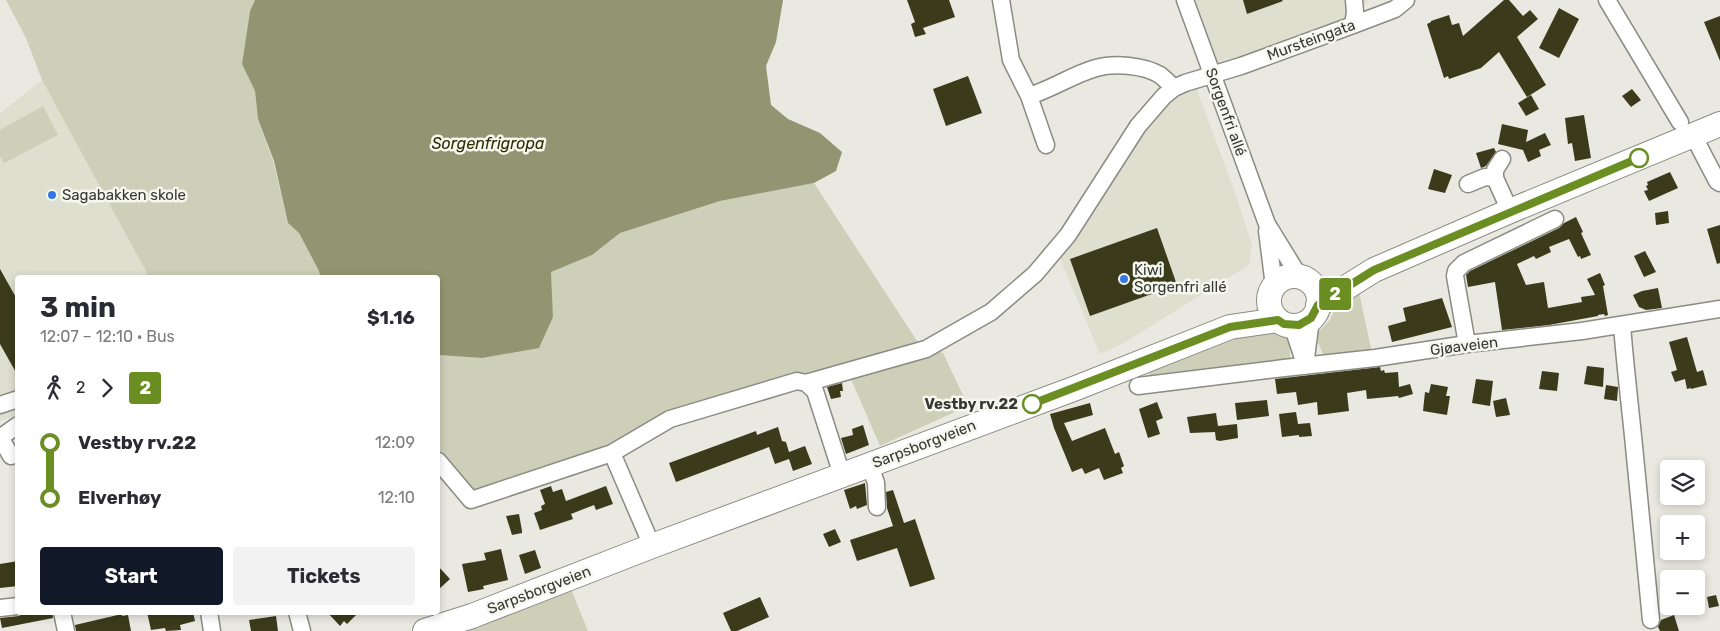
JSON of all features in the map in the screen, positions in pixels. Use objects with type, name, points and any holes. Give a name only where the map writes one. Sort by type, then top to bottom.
[{"type":"highway","name":"Sarpsborgveien","points":[[425,631],[472,616],[652,546],[1076,388],[1230,327],[1302,305],[1374,270],[1510,211],[1686,129],[1720,124]]},
{"type":"highway","name":"Sarpsborgveien","points":[[1230,327],[1271,292],[1284,278],[1302,305]]},
{"type":"highway","points":[[1271,292],[1269,305],[1272,313],[1302,305]]},
{"type":"street","points":[[1001,0],[1011,60],[1029,96],[1046,145]]},
{"type":"street","name":"Sorgenfri allé","points":[[1185,0],[1267,224]]},
{"type":"street","points":[[1353,25],[1354,0]]},
{"type":"street","name":"Mursteingata","points":[[1174,88],[1353,25],[1395,9],[1406,0]]},
{"type":"street","points":[[1607,0],[1671,95],[1686,129],[1720,183]]},
{"type":"street","points":[[440,463],[471,500],[612,453],[670,418],[797,381],[806,383],[926,348],[990,312],[1034,274],[1068,235],[1138,126],[1164,96],[1174,88],[1159,75],[1144,70],[1116,66],[1098,67],[1089,70],[1048,90],[1029,96]]},
{"type":"street","points":[[1502,159],[1495,170],[1495,178],[1510,211]]},
{"type":"street","points":[[1468,184],[1485,177],[1495,178]]},
{"type":"street","points":[[1467,344],[1455,283],[1456,271],[1464,263],[1555,219]]},
{"type":"street","points":[[1267,224],[1271,292]]},
{"type":"street","points":[[1267,224],[1302,305],[1305,366]]},
{"type":"street","name":"Gjøaveien","points":[[1138,386],[1375,358],[1467,344],[1582,332],[1720,309]]},
{"type":"street","points":[[1622,325],[1652,620]]},
{"type":"street","points":[[806,383],[815,391],[842,475]]},
{"type":"street","points":[[0,405],[15,394]]},
{"type":"street","points":[[11,456],[1,437],[15,427]]},
{"type":"street","points":[[612,453],[652,546]]},
{"type":"street","points":[[870,465],[876,483],[877,507]]},
{"type":"street","points":[[0,608],[15,606]]},
{"type":"street","points":[[63,615],[66,631]]},
{"type":"street","points":[[209,615],[212,631]]},
{"type":"street","points":[[297,615],[302,631]]},
{"type":"shaded area","points":[[6,0],[255,0],[250,11],[242,64],[255,91],[258,119],[273,161],[288,223],[299,233],[320,275],[148,275],[42,80],[26,38]]},
{"type":"shaded area","points":[[1185,0],[1368,0],[1353,25],[1213,75]]},
{"type":"shaded area","name":"Sagabakken skole","points":[[42,80],[148,275],[15,275],[15,416],[0,421],[0,113]]},
{"type":"shaded area","points":[[1196,87],[1237,198],[1252,245],[1249,265],[1122,344],[1100,354],[1059,256],[1145,127],[1167,104]]},
{"type":"shaded area","points":[[43,106],[58,135],[4,163],[0,156],[0,130]]},
{"type":"shaded area","points":[[814,183],[919,344],[943,353],[968,406],[880,446],[847,370],[665,419],[614,453],[478,492],[457,474],[440,453],[440,355],[482,358],[553,317],[550,272],[592,255],[620,233],[720,201]]},
{"type":"shaded area","points":[[1359,292],[1372,353],[1325,359],[1315,335],[1330,320],[1336,306]]},
{"type":"shaded area","points":[[1262,325],[1280,332],[1287,338],[1290,358],[1282,361],[1153,377],[1149,375],[1151,370]]},
{"type":"shaded area","points":[[567,579],[588,631],[450,631]]},
{"type":"water","name":"Sorgenfrigropa","points":[[255,0],[783,0],[776,42],[766,66],[771,105],[788,119],[820,133],[842,152],[836,171],[814,183],[720,201],[620,233],[592,255],[551,272],[553,317],[539,348],[482,358],[440,355],[440,275],[320,275],[299,233],[288,223],[274,161],[258,119],[255,91],[242,64],[250,11]]},
{"type":"building","points":[[907,0],[949,0],[955,17],[923,28],[926,34],[915,37],[911,24],[915,22]]},
{"type":"building","points":[[1243,0],[1282,0],[1283,1],[1247,14]]},
{"type":"building","points":[[1504,0],[1509,0],[1523,16],[1530,10],[1538,19],[1517,37],[1546,85],[1527,97],[1499,52],[1481,68],[1449,79],[1448,76],[1444,78],[1427,24],[1449,15],[1452,25],[1459,23],[1463,36]]},
{"type":"building","points":[[1559,8],[1579,19],[1559,58],[1539,48]]},
{"type":"building","points":[[1720,16],[1720,61],[1704,22]]},
{"type":"building","points":[[968,76],[982,113],[946,126],[933,89]]},
{"type":"building","points":[[1632,89],[1641,100],[1631,107],[1622,96]]},
{"type":"building","points":[[1531,95],[1539,109],[1526,116],[1518,103]]},
{"type":"building","points":[[1584,115],[1591,158],[1575,161],[1572,143],[1568,144],[1565,118]]},
{"type":"building","points":[[1502,124],[1528,130],[1526,142],[1545,133],[1551,145],[1539,150],[1541,156],[1528,162],[1523,150],[1498,144]]},
{"type":"building","points":[[1494,148],[1496,152],[1486,166],[1481,168],[1476,153]]},
{"type":"building","points":[[1434,169],[1452,175],[1445,193],[1428,189]]},
{"type":"building","points":[[1670,172],[1678,188],[1649,201],[1644,191],[1648,190],[1647,182]]},
{"type":"building","points":[[1668,211],[1669,223],[1656,225],[1655,213]]},
{"type":"building","points":[[1576,217],[1591,255],[1581,259],[1580,256],[1578,257],[1569,239],[1549,247],[1551,252],[1536,259],[1534,256],[1517,264],[1526,285],[1544,282],[1548,308],[1582,302],[1581,297],[1595,295],[1587,279],[1600,273],[1605,285],[1603,286],[1608,315],[1598,315],[1549,325],[1502,330],[1495,282],[1468,287],[1466,275],[1470,271],[1559,228]]},
{"type":"building","points":[[1720,225],[1720,263],[1717,264],[1707,229]]},
{"type":"building","points":[[1157,228],[1177,285],[1090,316],[1070,259]]},
{"type":"building","points":[[1645,251],[1656,272],[1644,277],[1634,256]]},
{"type":"building","points":[[0,269],[15,296],[15,371],[0,344]]},
{"type":"building","points":[[1658,288],[1662,308],[1646,310],[1639,307],[1633,295]]},
{"type":"building","points":[[1442,298],[1452,327],[1392,342],[1388,326],[1406,321],[1403,308]]},
{"type":"building","points":[[1687,337],[1697,372],[1703,370],[1707,385],[1691,389],[1687,389],[1685,379],[1675,382],[1671,372],[1677,370],[1669,342]]},
{"type":"building","points":[[1587,366],[1604,368],[1603,387],[1584,384]]},
{"type":"building","points":[[1380,367],[1381,371],[1384,370],[1385,373],[1398,372],[1399,387],[1410,384],[1413,394],[1399,398],[1398,396],[1367,399],[1366,390],[1347,393],[1349,411],[1318,415],[1317,402],[1298,405],[1296,392],[1277,394],[1275,379]]},
{"type":"building","points":[[1542,371],[1559,373],[1557,391],[1539,389]]},
{"type":"building","points":[[1476,379],[1493,381],[1490,406],[1472,403]]},
{"type":"building","points":[[842,383],[843,391],[840,391],[841,397],[831,399],[827,387]]},
{"type":"building","points":[[1431,384],[1448,387],[1446,396],[1450,396],[1447,415],[1423,411],[1425,392],[1429,393]]},
{"type":"building","points":[[1606,385],[1618,387],[1617,401],[1604,399]]},
{"type":"building","points":[[1506,398],[1510,415],[1496,417],[1493,401]]},
{"type":"building","points":[[1267,400],[1269,416],[1237,420],[1235,403]]},
{"type":"building","points":[[1157,402],[1163,418],[1156,421],[1160,434],[1148,438],[1139,409]]},
{"type":"building","points":[[1090,403],[1093,415],[1064,423],[1072,441],[1105,428],[1115,454],[1119,452],[1124,466],[1121,468],[1123,473],[1104,480],[1099,468],[1085,474],[1082,468],[1072,472],[1050,414]]},
{"type":"building","points":[[1296,412],[1298,424],[1310,423],[1312,436],[1282,437],[1279,414]]},
{"type":"building","points":[[1216,413],[1218,426],[1237,424],[1238,438],[1220,441],[1216,440],[1215,432],[1190,433],[1187,417]]},
{"type":"building","points":[[863,425],[869,445],[846,454],[841,438],[853,435],[852,429]]},
{"type":"building","points":[[778,427],[782,441],[786,442],[789,452],[805,446],[812,464],[793,471],[789,459],[775,464],[769,447],[676,482],[669,463],[756,431],[757,435]]},
{"type":"building","points":[[865,483],[867,505],[857,509],[856,506],[850,509],[844,490]]},
{"type":"building","points":[[551,486],[553,492],[562,489],[566,501],[606,486],[613,504],[596,510],[594,505],[571,514],[573,519],[540,530],[534,513],[542,510],[541,506],[545,504],[540,490]]},
{"type":"building","points":[[893,490],[904,523],[915,519],[935,579],[910,587],[897,548],[857,561],[850,540],[893,526],[887,508],[886,492]]},
{"type":"building","points":[[519,514],[522,533],[512,535],[506,516]]},
{"type":"building","points":[[835,529],[841,542],[829,547],[823,534]]},
{"type":"building","points":[[501,549],[508,580],[483,586],[484,589],[468,592],[462,564],[486,560],[484,553]]},
{"type":"building","points":[[535,550],[541,568],[525,574],[519,555]]},
{"type":"building","points":[[15,562],[15,586],[0,588],[0,564]]},
{"type":"building","points":[[440,568],[450,579],[440,588]]},
{"type":"building","points":[[1716,595],[1719,606],[1709,608],[1707,597]]},
{"type":"building","points":[[760,597],[769,617],[737,631],[731,631],[723,613]]},
{"type":"building","points":[[52,615],[53,618],[2,628],[0,618]]},
{"type":"building","points":[[118,615],[128,615],[131,631],[76,631],[75,625]]},
{"type":"building","points":[[148,615],[194,615],[195,621],[180,625],[181,630],[166,631],[165,628],[151,630]]},
{"type":"building","points":[[330,615],[356,615],[347,624],[344,621],[340,626]]},
{"type":"building","points":[[1674,615],[1679,631],[1660,631],[1658,627],[1661,620]]},
{"type":"building","points":[[276,616],[278,631],[251,631],[249,620]]},
{"type":"bus line","name":"2","points":[[1032,404],[1230,327],[1278,320],[1284,324],[1299,325],[1311,318],[1318,305],[1374,270],[1639,158]]},
{"type":"place","name":"Sagabakken skole","points":[[52,195]]},
{"type":"place","name":"Kiwi Sorgenfri allé","points":[[1124,279]]},
{"type":"place","name":"Vestby rv.22","points":[[1032,404]]}]
